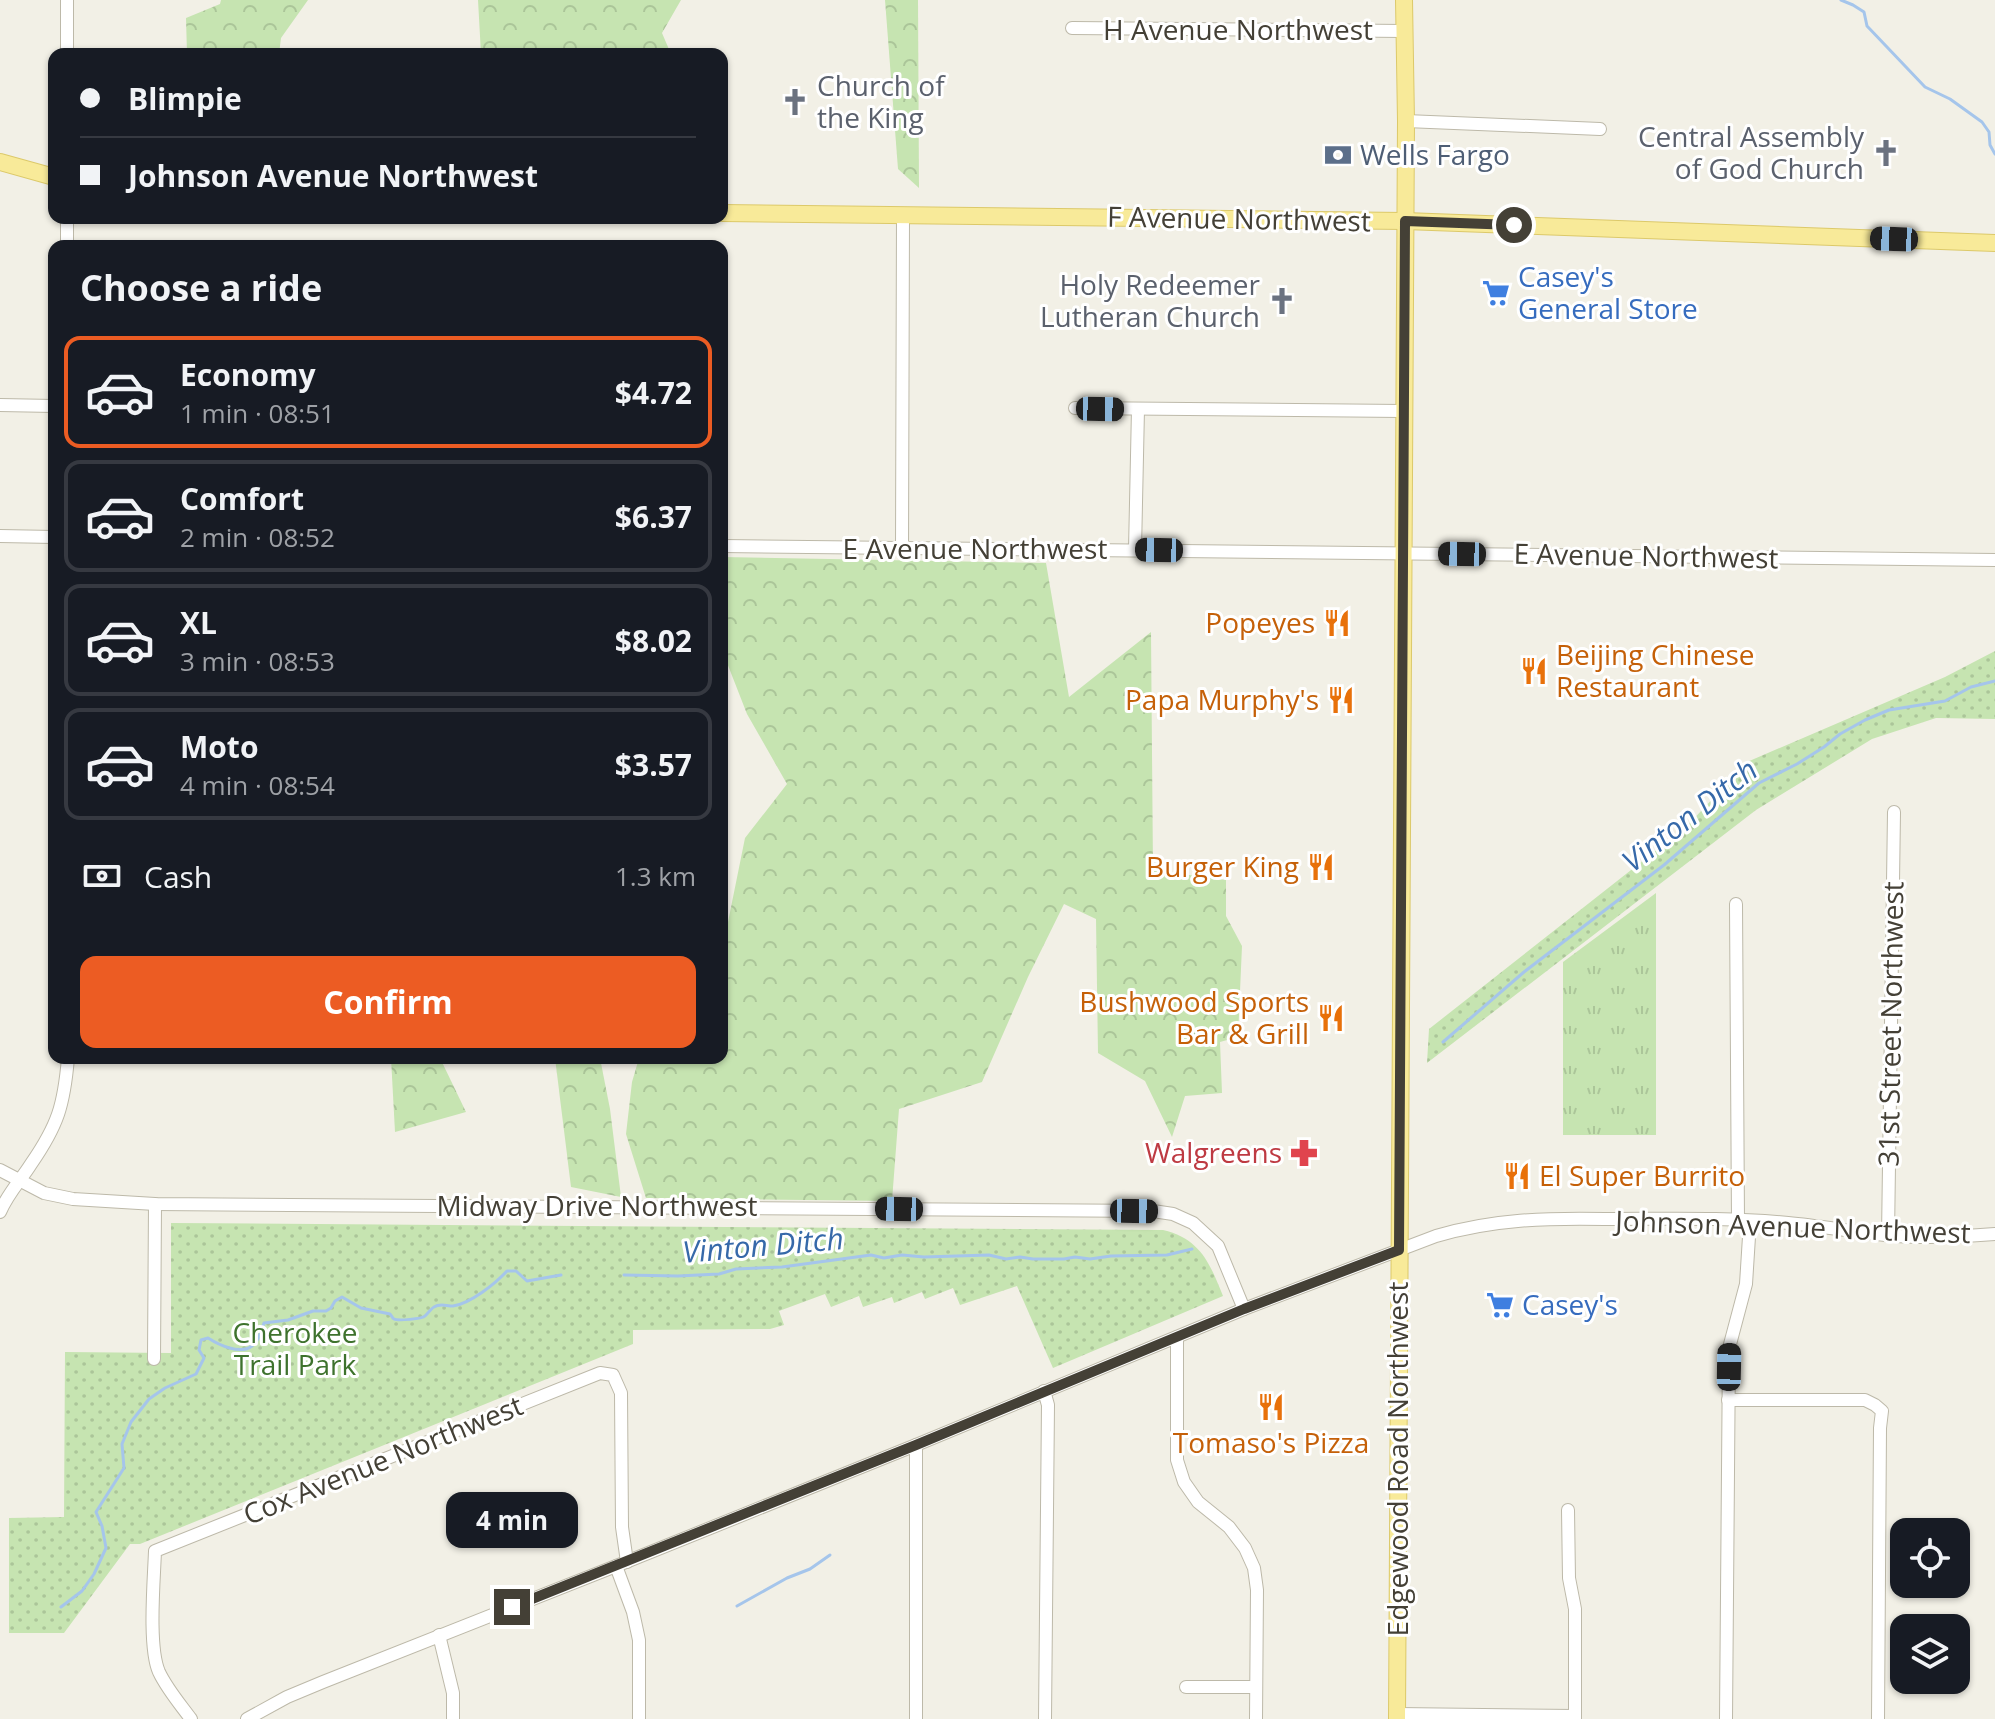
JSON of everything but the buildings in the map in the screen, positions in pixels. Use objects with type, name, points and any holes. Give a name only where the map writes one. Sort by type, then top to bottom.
[{"type":"main road","name":"Edgewood Road Northwest","points":[[1397,1716],[1406,121],[1404,0]]},
{"type":"main road","points":[[0,162],[48,175]]},
{"type":"main road","name":"F Avenue Northwest","points":[[728,213],[1405,221],[1995,243]]},
{"type":"street","points":[[67,0],[67,48]]},
{"type":"street","name":"H Avenue Northwest","points":[[1072,28],[1404,31]]},
{"type":"street","points":[[1406,121],[1600,129]]},
{"type":"street","points":[[902,549],[903,215]]},
{"type":"street","points":[[0,405],[48,406]]},
{"type":"street","points":[[1075,408],[1403,411]]},
{"type":"street","points":[[1135,550],[1138,409]]},
{"type":"street","points":[[0,536],[48,537]]},
{"type":"street","name":"E Avenue Northwest","points":[[728,546],[1995,560]]},
{"type":"street","name":"31st Street Northwest","points":[[1888,1236],[1894,812]]},
{"type":"street","points":[[1726,1719],[1729,1348],[1746,1284],[1736,904]]},
{"type":"street","points":[[0,1212],[5,1198],[30,1166],[57,1121],[65,1094],[68,1064]]},
{"type":"street","name":"Midway Drive Northwest","points":[[0,1170],[44,1193],[73,1199],[155,1204],[1153,1211],[1173,1214],[1193,1223],[1218,1246],[1244,1309]]},
{"type":"street","points":[[154,1359],[155,1204]]},
{"type":"street","name":"Johnson Avenue Northwest","points":[[247,1719],[287,1697],[916,1445],[1244,1309],[1458,1229],[1512,1220],[1744,1220],[1888,1236],[1995,1234]]},
{"type":"street","points":[[1177,1337],[1177,1460],[1184,1482],[1198,1502],[1229,1527],[1245,1548],[1254,1568],[1257,1590],[1256,1719]]},
{"type":"street","name":"Cox Avenue Northwest","points":[[191,1719],[157,1669],[153,1645],[155,1551],[600,1373],[613,1375],[621,1393],[621,1564]]},
{"type":"street","points":[[1044,1391],[1048,1405],[1045,1719]]},
{"type":"street","points":[[1728,1400],[1865,1400],[1882,1411],[1878,1719]]},
{"type":"street","points":[[916,1445],[916,1719]]},
{"type":"street","points":[[1397,1716],[1575,1717],[1575,1609],[1569,1578],[1568,1510]]},
{"type":"street","points":[[621,1564],[639,1640],[639,1719]]},
{"type":"street","points":[[439,1635],[453,1693],[453,1719]]},
{"type":"street","points":[[1186,1687],[1256,1687]]},
{"type":"green space","points":[[221,0],[308,0],[281,38],[280,48],[187,48],[186,18],[220,4]]},
{"type":"green space","points":[[478,0],[681,0],[662,33],[668,48],[481,48]]},
{"type":"green space","points":[[885,0],[918,0],[919,188],[898,169]]},
{"type":"green space","points":[[728,557],[1046,563],[1069,697],[1151,632],[1153,870],[1226,880],[1226,916],[1242,946],[1238,1037],[1220,1042],[1222,1093],[1185,1096],[1172,1137],[1145,1081],[1098,1053],[1096,919],[1064,904],[982,1082],[899,1109],[892,1201],[646,1198],[626,1134],[637,1064],[728,1064],[728,922],[745,838],[787,784],[747,714],[728,665]]},
{"type":"green space","points":[[1995,651],[1995,719],[1936,718],[1872,739],[1756,810],[1427,1063],[1429,1029],[1687,826],[1747,762],[1945,677]]},
{"type":"green space","points":[[1656,893],[1656,1135],[1563,1135],[1563,962]]},
{"type":"green space","points":[[391,1064],[443,1064],[466,1112],[395,1132]]},
{"type":"green space","points":[[556,1064],[601,1064],[621,1197],[571,1187]]},
{"type":"green space","name":"Cherokee Trail Park","points":[[171,1223],[1163,1230],[1195,1246],[1208,1263],[1223,1296],[1053,1368],[1017,1286],[960,1305],[953,1288],[925,1299],[922,1292],[894,1303],[892,1297],[863,1307],[859,1296],[831,1307],[825,1294],[779,1311],[784,1325],[770,1329],[633,1330],[633,1344],[140,1544],[130,1544],[64,1633],[9,1633],[9,1518],[64,1517],[65,1352],[171,1353]]},
{"type":"waterway","points":[[1841,0],[1864,12],[1867,26],[1925,87],[1950,99],[1982,122],[1989,132],[1990,145],[1995,154]]},
{"type":"waterway","name":"Vinton Ditch","points":[[1443,1042],[1524,972],[1664,865],[1759,783],[1797,764],[1865,720],[1889,710],[1945,701],[1971,687],[1995,681]]},
{"type":"waterway","name":"Vinton Ditch","points":[[624,1275],[719,1274],[736,1269],[782,1267],[871,1255],[884,1258],[902,1255],[989,1255],[1006,1259],[1090,1259],[1167,1255],[1192,1249]]},
{"type":"waterway","name":"Vinton Ditch","points":[[61,1607],[82,1591],[106,1548],[96,1512],[124,1468],[122,1444],[131,1422],[149,1399],[196,1374],[204,1358],[199,1350],[201,1340],[208,1338],[230,1348],[247,1349],[260,1336],[264,1323],[288,1320],[313,1311],[326,1311],[342,1297],[361,1308],[390,1314],[394,1319],[410,1319],[423,1317],[436,1306],[453,1306],[467,1301],[490,1287],[507,1271],[516,1271],[527,1281],[561,1275]]},
{"type":"waterway","points":[[737,1606],[810,1569],[830,1555]]},
{"type":"place","name":"Church of the King","points":[[795,102]]},
{"type":"place","name":"Central Assembly of God Church","points":[[1886,153]]},
{"type":"place","name":"Wells Fargo","points":[[1338,155]]},
{"type":"place","name":"Casey's General Store","points":[[1496,293]]},
{"type":"place","name":"Holy Redeemer Lutheran Church","points":[[1282,301]]},
{"type":"place","name":"Popeyes","points":[[1337,623]]},
{"type":"place","name":"Beijing Chinese Restaurant","points":[[1534,671]]},
{"type":"place","name":"Papa Murphy's","points":[[1341,700]]},
{"type":"place","name":"Burger King","points":[[1321,867]]},
{"type":"place","name":"Bushwood Sports Bar & Grill","points":[[1331,1018]]},
{"type":"place","name":"Walgreens","points":[[1304,1153]]},
{"type":"place","name":"El Super Burrito","points":[[1517,1176]]},
{"type":"place","name":"Casey's","points":[[1500,1305]]},
{"type":"place","name":"Tomaso's Pizza","points":[[1271,1407]]},
{"type":"route","points":[[512,1607],[1244,1309],[1399,1250],[1405,221],[1514,225]]}]
